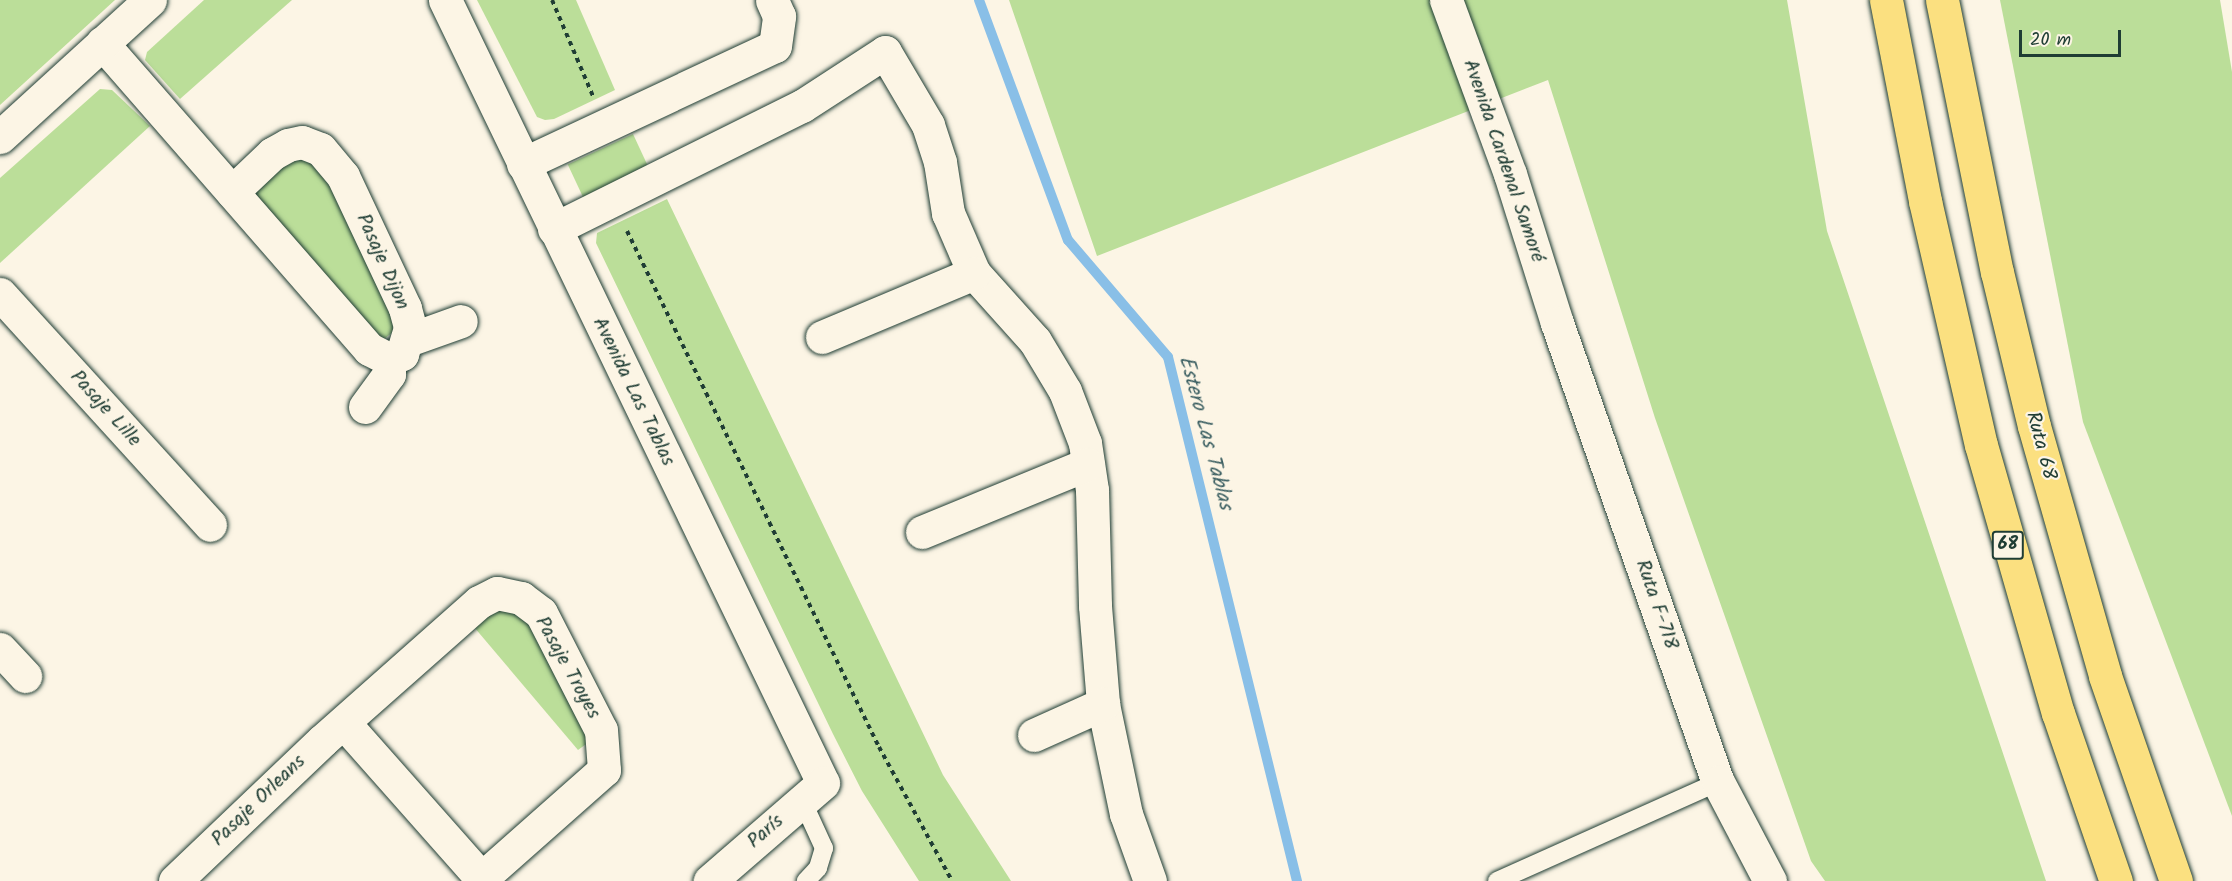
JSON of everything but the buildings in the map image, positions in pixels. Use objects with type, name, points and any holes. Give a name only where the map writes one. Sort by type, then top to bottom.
[{"type":"highway","name":"68","points":[[1886,0],[1925,201],[1981,445],[2058,713],[2116,881]]},
{"type":"highway","name":"Ruta 68","points":[[1942,0],[1994,261],[2034,426],[2105,676],[2176,881]]},
{"type":"street","points":[[0,137],[150,0]]},
{"type":"street","name":"Avenida Las Tablas","points":[[444,0],[554,229],[813,792]]},
{"type":"street","points":[[523,164],[775,46],[779,16],[772,0]]},
{"type":"street","name":"Avenida Cardenal Samoré","points":[[1446,0],[1510,174],[1557,323]]},
{"type":"street","points":[[102,43],[369,349],[399,350],[461,321]]},
{"type":"street","points":[[554,229],[802,106],[885,52],[928,125],[940,162],[948,213],[974,273],[1035,341],[1059,381],[1085,442],[1103,704],[1126,814],[1150,881]]},
{"type":"street","name":"Pasaje Dijon","points":[[232,192],[272,154],[288,146],[302,142],[320,149],[343,176],[405,308],[410,327],[399,350]]},
{"type":"street","points":[[822,337],[974,273]]},
{"type":"street","name":"Pasaje Lille","points":[[0,294],[210,525]]},
{"type":"street","name":"Ruta F-718","points":[[1557,323],[1718,782],[1770,881]]},
{"type":"street","points":[[365,407],[389,374],[399,350]]},
{"type":"street","points":[[922,532],[1088,464]]},
{"type":"street","name":"Pasaje Troyes","points":[[344,723],[479,602],[497,593],[521,598],[541,613],[601,730],[604,770],[483,880]]},
{"type":"street","points":[[0,648],[25,676]]},
{"type":"street","points":[[1034,735],[1103,704]]},
{"type":"street","points":[[344,723],[483,880]]},
{"type":"street","name":"Pasaje Orleans","points":[[176,881],[344,723]]},
{"type":"street","name":"París","points":[[710,881],[813,792]]},
{"type":"lane","points":[[1497,881],[1718,782]]},
{"type":"lane","points":[[806,881],[818,868],[824,848],[813,792]]},
{"type":"path","points":[[552,0],[596,103]]},
{"type":"path","points":[[625,227],[889,766],[952,881]]},
{"type":"green space","points":[[0,0],[115,0],[0,105]]},
{"type":"green space","points":[[204,0],[292,0],[180,99],[145,60],[147,52]]},
{"type":"green space","points":[[477,0],[576,0],[615,90],[554,119],[545,120],[537,117]]},
{"type":"green space","points":[[1009,0],[1787,0],[1827,231],[2046,881],[1825,881],[1811,861],[1655,418],[1548,80],[1097,256]]},
{"type":"green space","points":[[2000,0],[2220,0],[2232,72],[2232,816],[2083,422]]},
{"type":"green space","points":[[100,89],[112,90],[150,126],[0,263],[0,178]]},
{"type":"green space","points":[[633,134],[649,168],[584,199],[568,164]]},
{"type":"green space","points":[[308,160],[330,183],[397,329],[384,339],[374,338],[255,198],[255,190],[287,163]]},
{"type":"green space","points":[[667,199],[943,775],[1011,881],[919,881],[862,791],[833,734],[596,243],[597,233]]},
{"type":"green space","points":[[499,608],[524,615],[589,742],[578,750],[474,627]]},
{"type":"waterway","name":"Estero Las Tablas","points":[[979,0],[1068,240],[1168,357],[1297,881]]}]
